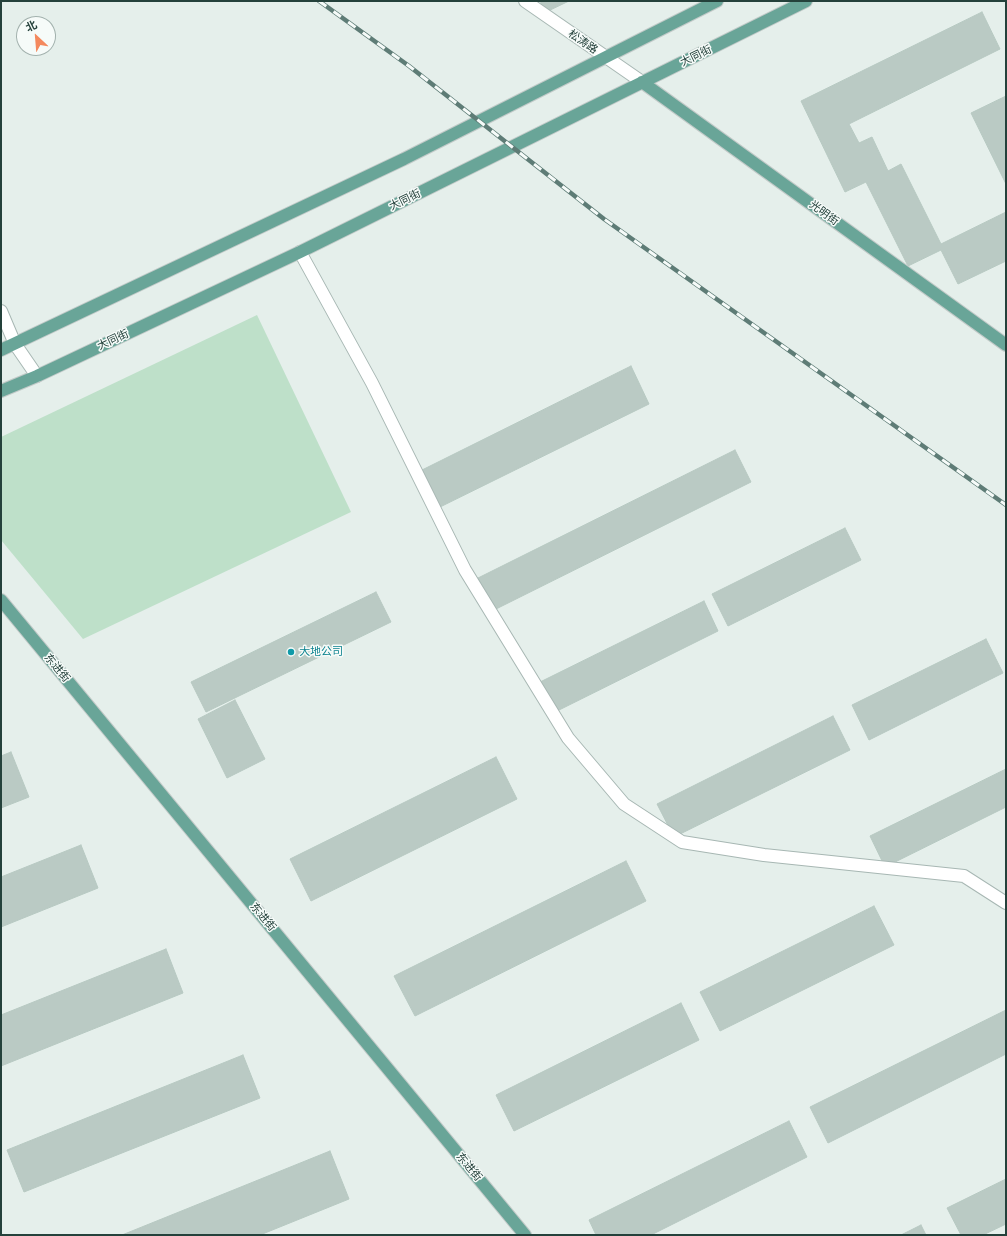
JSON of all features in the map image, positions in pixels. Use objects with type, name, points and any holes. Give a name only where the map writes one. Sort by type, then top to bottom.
[{"type":"main road","points":[[1,350],[404,159],[717,1]]},
{"type":"main road","name":"大同街","points":[[1,391],[37,376],[300,252],[806,1]]},
{"type":"main road","name":"光明街","points":[[642,82],[1006,345]]},
{"type":"main road","name":"东进街","points":[[1,600],[525,1235]]},
{"type":"street","name":"松涛路","points":[[525,1],[642,82]]},
{"type":"street","points":[[300,252],[372,383],[465,570],[568,738],[624,804],[682,842],[764,855],[964,876],[1006,904]]},
{"type":"street","points":[[1,311],[15,344],[37,376]]},
{"type":"green space","points":[[257,315],[351,512],[83,639],[1,540],[1,437]]},
{"type":"building","points":[[540,1],[569,1],[546,12]]},
{"type":"building","points":[[982,12],[1000,49],[849,124],[859,143],[872,137],[888,171],[901,164],[941,244],[1006,212],[1006,261],[958,284],[941,250],[908,266],[866,182],[845,192],[801,101]]},
{"type":"building","points":[[1006,96],[1006,184],[971,113]]},
{"type":"building","points":[[631,366],[649,404],[438,508],[420,471]]},
{"type":"building","points":[[735,450],[751,482],[492,611],[476,579]]},
{"type":"building","points":[[845,528],[861,560],[728,626],[712,594]]},
{"type":"building","name":"大地公司","points":[[376,592],[391,622],[206,712],[191,682]]},
{"type":"building","points":[[704,601],[718,631],[549,715],[534,685]]},
{"type":"building","points":[[986,639],[1003,673],[869,740],[852,705]]},
{"type":"building","points":[[235,700],[265,759],[227,778],[198,719]]},
{"type":"building","points":[[833,716],[850,750],[674,837],[657,804]]},
{"type":"building","points":[[11,752],[29,797],[1,808],[1,756]]},
{"type":"building","points":[[496,757],[517,799],[311,901],[290,859]]},
{"type":"building","points":[[1006,769],[1006,807],[885,867],[870,836]]},
{"type":"building","points":[[81,845],[98,888],[1,927],[1,877]]},
{"type":"building","points":[[626,861],[646,901],[415,1016],[394,976]]},
{"type":"building","points":[[874,906],[894,945],[720,1031],[700,992]]},
{"type":"building","points":[[166,949],[183,993],[1,1066],[1,1015]]},
{"type":"building","points":[[681,1003],[699,1040],[514,1131],[496,1095]]},
{"type":"building","points":[[1006,1010],[1006,1054],[828,1143],[810,1107]]},
{"type":"building","points":[[243,1055],[260,1098],[24,1192],[7,1150]]},
{"type":"building","points":[[789,1121],[807,1157],[651,1235],[596,1235],[589,1220]]},
{"type":"building","points":[[330,1151],[349,1199],[260,1235],[122,1235]]},
{"type":"building","points":[[1006,1179],[1006,1224],[983,1235],[961,1235],[947,1208]]},
{"type":"building","points":[[921,1225],[926,1235],[901,1235]]},
{"type":"railway","points":[[319,1],[409,66],[604,219],[1006,505]]},
{"type":"place","name":"大地公司","points":[[291,652]]}]
